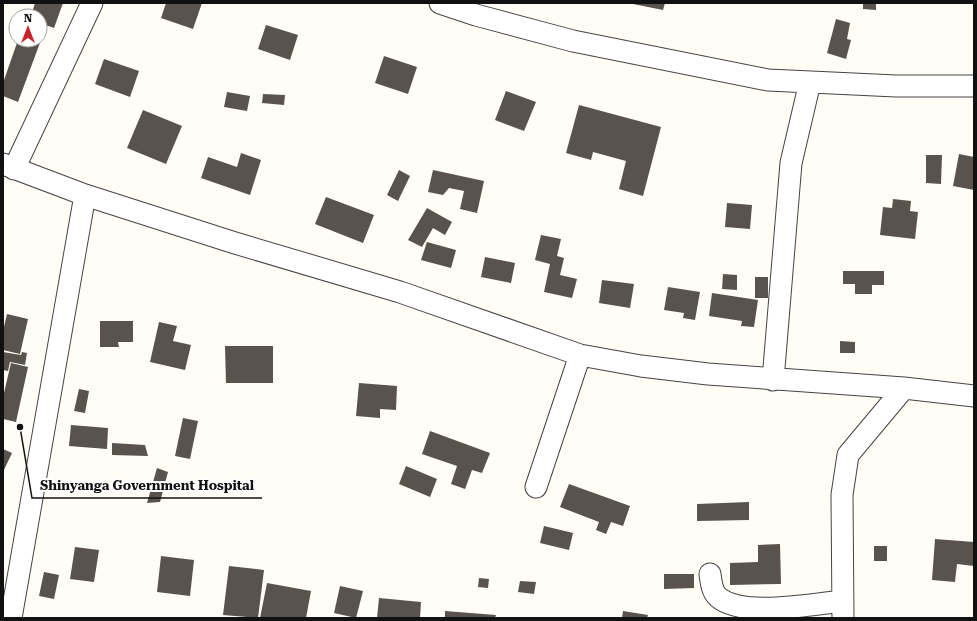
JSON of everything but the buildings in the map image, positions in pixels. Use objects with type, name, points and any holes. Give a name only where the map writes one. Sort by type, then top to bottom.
[{"type":"street","points":[[92,3],[9,167],[84,195],[400,292],[580,356],[641,366],[773,380],[904,388],[974,396]]},
{"type":"street","points":[[440,3],[476,15],[574,41],[768,80],[896,86],[974,86]]},
{"type":"street","points":[[773,380],[791,163],[810,82]]},
{"type":"street","points":[[11,618],[84,195]]},
{"type":"street","points":[[536,487],[580,356]]},
{"type":"street","points":[[710,574],[711,584],[718,597],[735,606],[761,609],[843,609],[842,494],[848,455],[904,388]]},
{"type":"place","name":"Shinyanga Government Hospital","points":[[20,427]]}]
